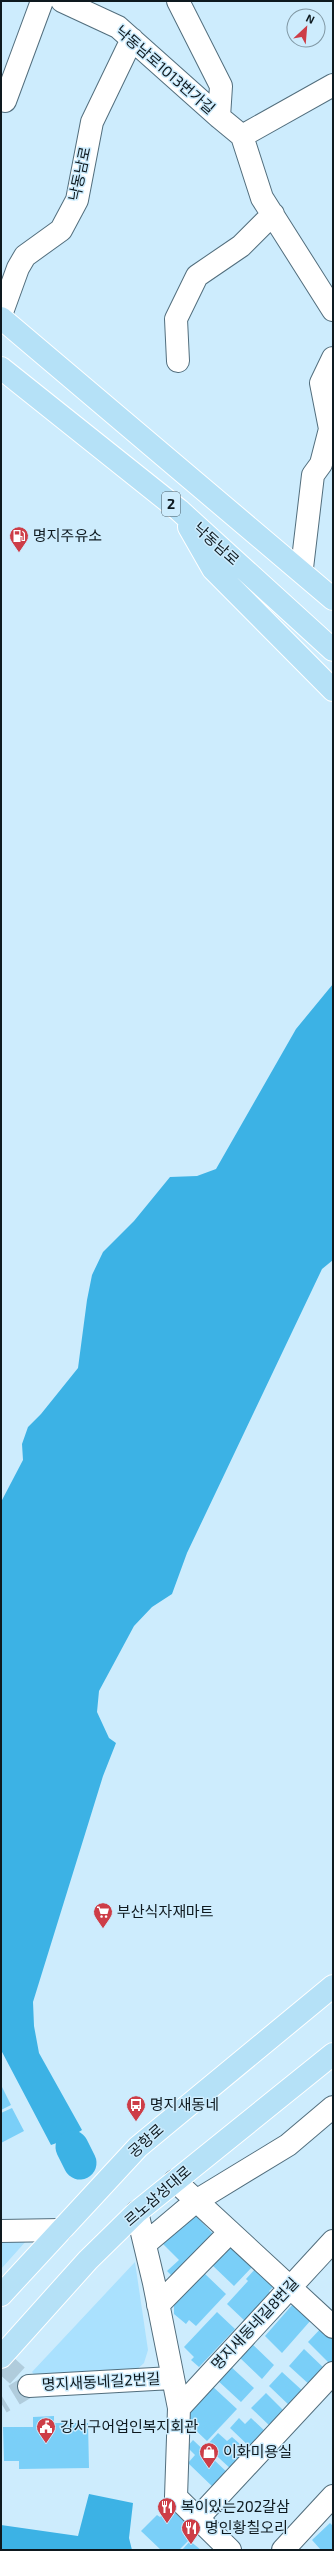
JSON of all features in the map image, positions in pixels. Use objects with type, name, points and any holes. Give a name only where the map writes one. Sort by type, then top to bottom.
[{"type":"main road","name":"낙동남로","points":[[1,317],[333,599]]},
{"type":"main road","name":"낙동남로","points":[[1,368],[179,510],[333,650]]},
{"type":"main road","points":[[179,510],[213,569],[333,690]]},
{"type":"main road","points":[[282,555],[333,588]]},
{"type":"main road","points":[[299,2013],[333,1974]]},
{"type":"main road","name":"공항로","points":[[61,2230],[138,2147],[333,1986]]},
{"type":"main road","name":"르노삼성대로","points":[[1,2357],[88,2260],[137,2212],[333,2054]]},
{"type":"main road","points":[[1,2295],[61,2230]]},
{"type":"street","points":[[5,101],[42,1]]},
{"type":"street","name":"낙동남로1013번가길","points":[[62,1],[118,27],[242,136]]},
{"type":"street","points":[[178,1],[221,86],[219,117]]},
{"type":"street","name":"낙동남로","points":[[1,317],[18,268],[25,256],[61,230],[77,200],[92,122],[132,39]]},
{"type":"street","points":[[333,85],[242,136],[262,198],[333,310]]},
{"type":"street","points":[[178,361],[176,319],[197,276],[242,246],[273,214]]},
{"type":"street","points":[[302,568],[313,475],[321,464],[331,428],[321,383],[333,358]]},
{"type":"street","points":[[145,2244],[196,2201],[288,2145],[333,2107]]},
{"type":"street","points":[[175,2181],[333,2327]]},
{"type":"street","name":"명지새동네길2번길","points":[[137,2212],[179,2408],[176,2497],[230,2550]]},
{"type":"street","points":[[1,2231],[61,2230]]},
{"type":"street","points":[[158,2305],[230,2232]]},
{"type":"street","name":"명지새동네길8번길","points":[[179,2408],[289,2287],[333,2242]]},
{"type":"street","points":[[198,2518],[333,2373]]},
{"type":"street","name":"명지새동네길2번길","points":[[29,2386],[172,2378]]},
{"type":"street","points":[[283,2550],[333,2496]]},
{"type":"shaded area","points":[[1,2239],[27,2240],[1,2269]]},
{"type":"shaded area","points":[[135,2262],[148,2350],[144,2363],[135,2371],[38,2379],[32,2372]]},
{"type":"water","points":[[333,984],[333,1260],[322,1269],[187,1553],[172,1594],[152,1607],[134,1626],[99,1691],[97,1712],[109,1738],[116,1743],[103,1776],[33,2002],[34,2026],[39,2053],[82,2130],[68,2139],[51,2145],[1,2050],[1,1502],[23,1460],[22,1444],[28,1427],[41,1414],[78,1368],[87,1300],[92,1275],[103,1252],[134,1221],[170,1177],[197,1176],[216,1169],[296,1029]]},
{"type":"water","points":[[89,2494],[133,2503],[129,2538],[132,2550],[1,2550],[1,2525],[78,2536]]},
{"type":"building","points":[[1,2085],[11,2105],[1,2110]]},
{"type":"building","points":[[12,2108],[24,2131],[1,2143],[1,2113]]},
{"type":"building","points":[[192,2212],[217,2238],[175,2279],[167,2271],[179,2260],[161,2242]]},
{"type":"building","points":[[229,2244],[253,2266],[234,2286],[211,2264]]},
{"type":"building","points":[[256,2268],[275,2285],[269,2291],[272,2294],[246,2322],[227,2304],[248,2281],[246,2279]]},
{"type":"building","points":[[204,2273],[226,2294],[196,2326],[189,2320],[186,2324],[174,2314],[174,2305],[184,2295],[180,2291],[184,2287],[188,2290]]},
{"type":"building","points":[[293,2304],[311,2320],[282,2353],[265,2336]]},
{"type":"building","points":[[217,2312],[235,2329],[199,2367],[191,2360],[194,2357],[184,2347]]},
{"type":"building","points":[[324,2325],[333,2334],[333,2362],[331,2365],[308,2342]]},
{"type":"building","points":[[251,2343],[274,2365],[262,2379],[238,2356]]},
{"type":"building","points":[[304,2349],[326,2370],[311,2386],[289,2366]]},
{"type":"building","points":[[229,2365],[254,2388],[241,2402],[216,2379]]},
{"type":"building","points":[[282,2372],[305,2393],[291,2407],[269,2386]]},
{"type":"building","points":[[211,2385],[237,2409],[207,2441],[188,2423],[190,2407]]},
{"type":"building","points":[[266,2393],[286,2413],[272,2428],[251,2408]]},
{"type":"building","name":"강서구어업인복지회관","points":[[54,2416],[54,2423],[88,2423],[89,2468],[19,2469],[19,2461],[4,2461],[3,2427],[33,2427],[33,2417]]},
{"type":"building","points":[[239,2418],[245,2424],[251,2418],[267,2433],[252,2449],[230,2428]]},
{"type":"building","points":[[218,2433],[227,2441],[232,2437],[249,2452],[232,2470],[206,2446]]},
{"type":"building","name":"이화미용실","points":[[193,2440],[230,2475],[216,2490],[188,2463],[195,2455],[187,2447]]},
{"type":"building","name":"복이있는202갈삼","points":[[170,2507],[196,2533],[179,2550],[161,2550],[141,2531],[157,2515],[160,2517]]},
{"type":"building","points":[[330,2523],[333,2526],[333,2550],[321,2550],[312,2540]]},
{"type":"building","name":"명인황칠오리","points":[[190,2541],[201,2550],[182,2550]]},
{"type":"waterway","points":[[72,2147],[80,2163]]},
{"type":"tunnel","points":[[1,2361],[29,2386],[1,2403]]},
{"type":"place","name":"명지주유소","points":[[19,553]]},
{"type":"place","name":"부산식자재마트","points":[[103,1929]]},
{"type":"place","name":"명지새동네","points":[[136,2122]]},
{"type":"place","name":"강서구어업인복지회관","points":[[46,2444]]},
{"type":"place","name":"이화미용실","points":[[209,2469]]},
{"type":"place","name":"복이있는202갈삼","points":[[167,2524]]},
{"type":"place","name":"명인황칠오리","points":[[191,2545]]}]
